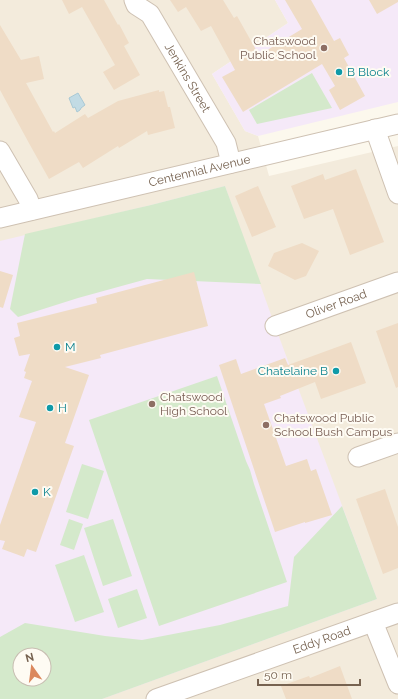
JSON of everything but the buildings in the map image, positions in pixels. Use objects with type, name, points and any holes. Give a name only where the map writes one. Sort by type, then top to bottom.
[{"type":"street","name":"Jenkins Street","points":[[134,0],[136,5],[150,14],[226,143],[231,163]]},
{"type":"street","name":"Centennial Avenue","points":[[0,218],[398,124]]},
{"type":"street","points":[[375,129],[398,194]]},
{"type":"street","points":[[0,151],[28,199],[32,210]]},
{"type":"street","name":"Oliver Road","points":[[275,326],[398,282]]},
{"type":"street","points":[[358,457],[398,443]]},
{"type":"street","name":"Eddy Road","points":[[156,699],[398,613]]},
{"type":"street","points":[[374,622],[398,684]]},
{"type":"shaded area","points":[[0,0],[275,0],[288,23],[212,74],[245,131],[258,136],[269,176],[398,146],[398,699],[0,699]]},
{"type":"shaded area","name":"Chatswood Public School","points":[[275,0],[398,0],[398,102],[258,136],[245,131],[212,74],[288,23]]},
{"type":"shaded area","name":"Chatswood High School","points":[[225,186],[275,326],[377,599],[102,699],[0,699],[0,241]]},
{"type":"green space","points":[[312,73],[332,108],[257,124],[249,110]]},
{"type":"green space","points":[[225,186],[261,284],[147,279],[78,298],[18,317],[10,309],[25,234],[151,205]]},
{"type":"green space","points":[[217,376],[287,582],[159,626],[89,420]]},
{"type":"green space","points":[[82,464],[104,471],[88,519],[66,512]]},
{"type":"green space","points":[[342,506],[377,599],[102,699],[0,699],[0,637],[25,623],[105,636],[142,640],[220,625],[288,606],[294,557]]},
{"type":"green space","points":[[69,519],[83,524],[74,550],[60,545]]},
{"type":"green space","points":[[113,519],[132,576],[103,586],[84,528]]},
{"type":"green space","points":[[84,555],[104,612],[75,622],[55,565]]},
{"type":"green space","points":[[137,589],[147,618],[118,628],[108,599]]},
{"type":"water","points":[[78,93],[85,105],[77,112],[75,107],[73,108],[69,98]]},
{"type":"place","name":"Chatswood Public School","points":[[324,48]]},
{"type":"place","name":"B Block","points":[[339,72]]},
{"type":"place","name":"M","points":[[57,347]]},
{"type":"place","name":"Chatelaine B","points":[[336,371]]},
{"type":"place","name":"Chatswood High School","points":[[152,404]]},
{"type":"place","name":"H","points":[[50,408]]},
{"type":"place","name":"Chatswood Public School Bush Campus","points":[[266,425]]},
{"type":"place","name":"K","points":[[35,492]]}]
